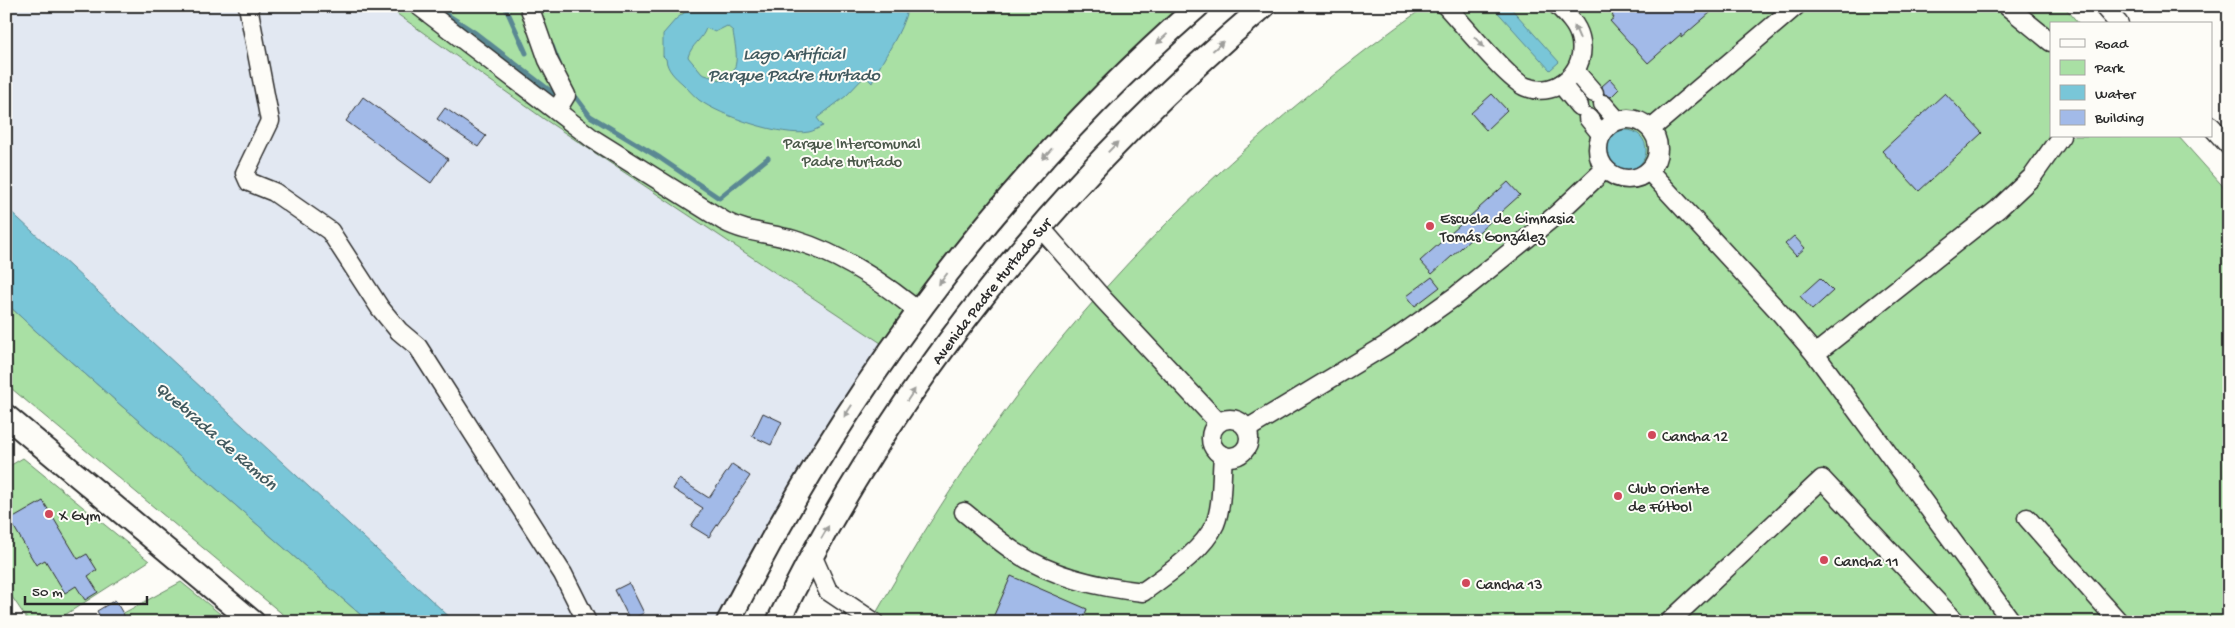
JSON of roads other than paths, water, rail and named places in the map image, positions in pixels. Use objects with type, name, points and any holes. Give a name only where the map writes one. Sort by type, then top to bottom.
[{"type":"main road","points":[[728,622],[804,482],[867,383],[913,317],[980,232],[1050,150],[1137,62],[1198,6]]},
{"type":"main road","name":"Avenida Padre Hurtado Sur","points":[[778,622],[812,555],[876,448],[918,385],[963,323],[1040,227],[1132,128],[1180,80],[1264,6]]},
{"type":"main road","points":[[6,416],[253,622]]},
{"type":"street","points":[[248,6],[270,121],[245,173],[249,182],[274,192],[330,231],[380,308],[399,331],[418,347],[563,574],[586,622]]},
{"type":"street","points":[[419,6],[594,139],[739,230],[791,240],[823,250],[893,290],[914,307],[913,317]]},
{"type":"street","points":[[529,6],[548,60],[566,95],[557,110]]},
{"type":"street","points":[[1446,6],[1516,83],[1534,90],[1543,90],[1561,84],[1575,72],[1582,54],[1580,34],[1558,6]]},
{"type":"street","points":[[1651,129],[1796,6]]},
{"type":"street","points":[[2006,6],[2050,41]]},
{"type":"street","points":[[2103,6],[2117,22]]},
{"type":"street","points":[[1575,72],[1617,120]]},
{"type":"street","points":[[1561,84],[1601,134]]},
{"type":"street","points":[[1635,119],[1651,129],[1658,146],[1658,155],[1649,171],[1632,179],[1622,179],[1605,169],[1600,161],[1598,142],[1601,134],[1608,126],[1617,120],[1635,119]]},
{"type":"street","points":[[2212,127],[2229,146]]},
{"type":"street","points":[[1816,354],[1998,209],[2032,177],[2060,138]]},
{"type":"street","points":[[1248,430],[1388,344],[1457,295],[1556,215],[1605,169]]},
{"type":"street","points":[[1649,171],[1816,354],[2012,622]]},
{"type":"street","points":[[1040,227],[1103,300],[1218,422]]},
{"type":"street","points":[[1223,419],[1240,421],[1248,430],[1249,441],[1244,451],[1234,457],[1223,456],[1213,449],[1211,431],[1223,419]]},
{"type":"street","points":[[964,512],[1015,553],[1064,577],[1142,592],[1177,567],[1209,535],[1218,512],[1223,456]]},
{"type":"street","points":[[1669,622],[1822,479],[1956,622]]},
{"type":"street","points":[[2027,518],[2119,622]]},
{"type":"street","points":[[812,555],[828,591],[874,622]]},
{"type":"water","name":"Lago Artificial Parque Padre Hurtado","points":[[693,6],[908,6],[897,36],[872,83],[865,76],[846,96],[817,118],[823,126],[811,132],[797,133],[752,124],[699,100],[672,73],[663,56],[663,34],[676,19]],"holes":[[[727,26],[733,31],[736,51],[733,71],[723,81],[702,74],[688,57],[706,28],[715,32]]]},
{"type":"water","points":[[1492,6],[1509,6],[1559,62],[1550,70]]},
{"type":"water","points":[[1630,130],[1637,133],[1643,139],[1646,150],[1645,158],[1637,167],[1630,170],[1622,170],[1615,167],[1607,158],[1606,146],[1609,139],[1618,131]]},
{"type":"water","name":"Quebrada de Ramón","points":[[6,207],[455,622],[369,622],[37,332],[6,303]]},
{"type":"waterway","points":[[434,6],[474,32],[553,93]]},
{"type":"waterway","points":[[505,6],[526,53]]},
{"type":"waterway","points":[[552,46],[560,66]]},
{"type":"waterway","points":[[572,92],[590,116],[660,158],[719,198],[768,158]]},
{"type":"place","name":"Escuela de Gimnasia Tomás González","points":[[1430,226]]},
{"type":"place","name":"Cancha 12","points":[[1652,435]]},
{"type":"place","name":"Club Oriente de Fútbol","points":[[1618,496]]},
{"type":"place","name":"X Gym","points":[[49,514]]},
{"type":"place","name":"Cancha 11","points":[[1824,560]]},
{"type":"place","name":"Cancha 13","points":[[1466,583]]},
{"type":"park label","name":"Parque Intercomunal Padre Hurtado","points":[[852,151]]}]
